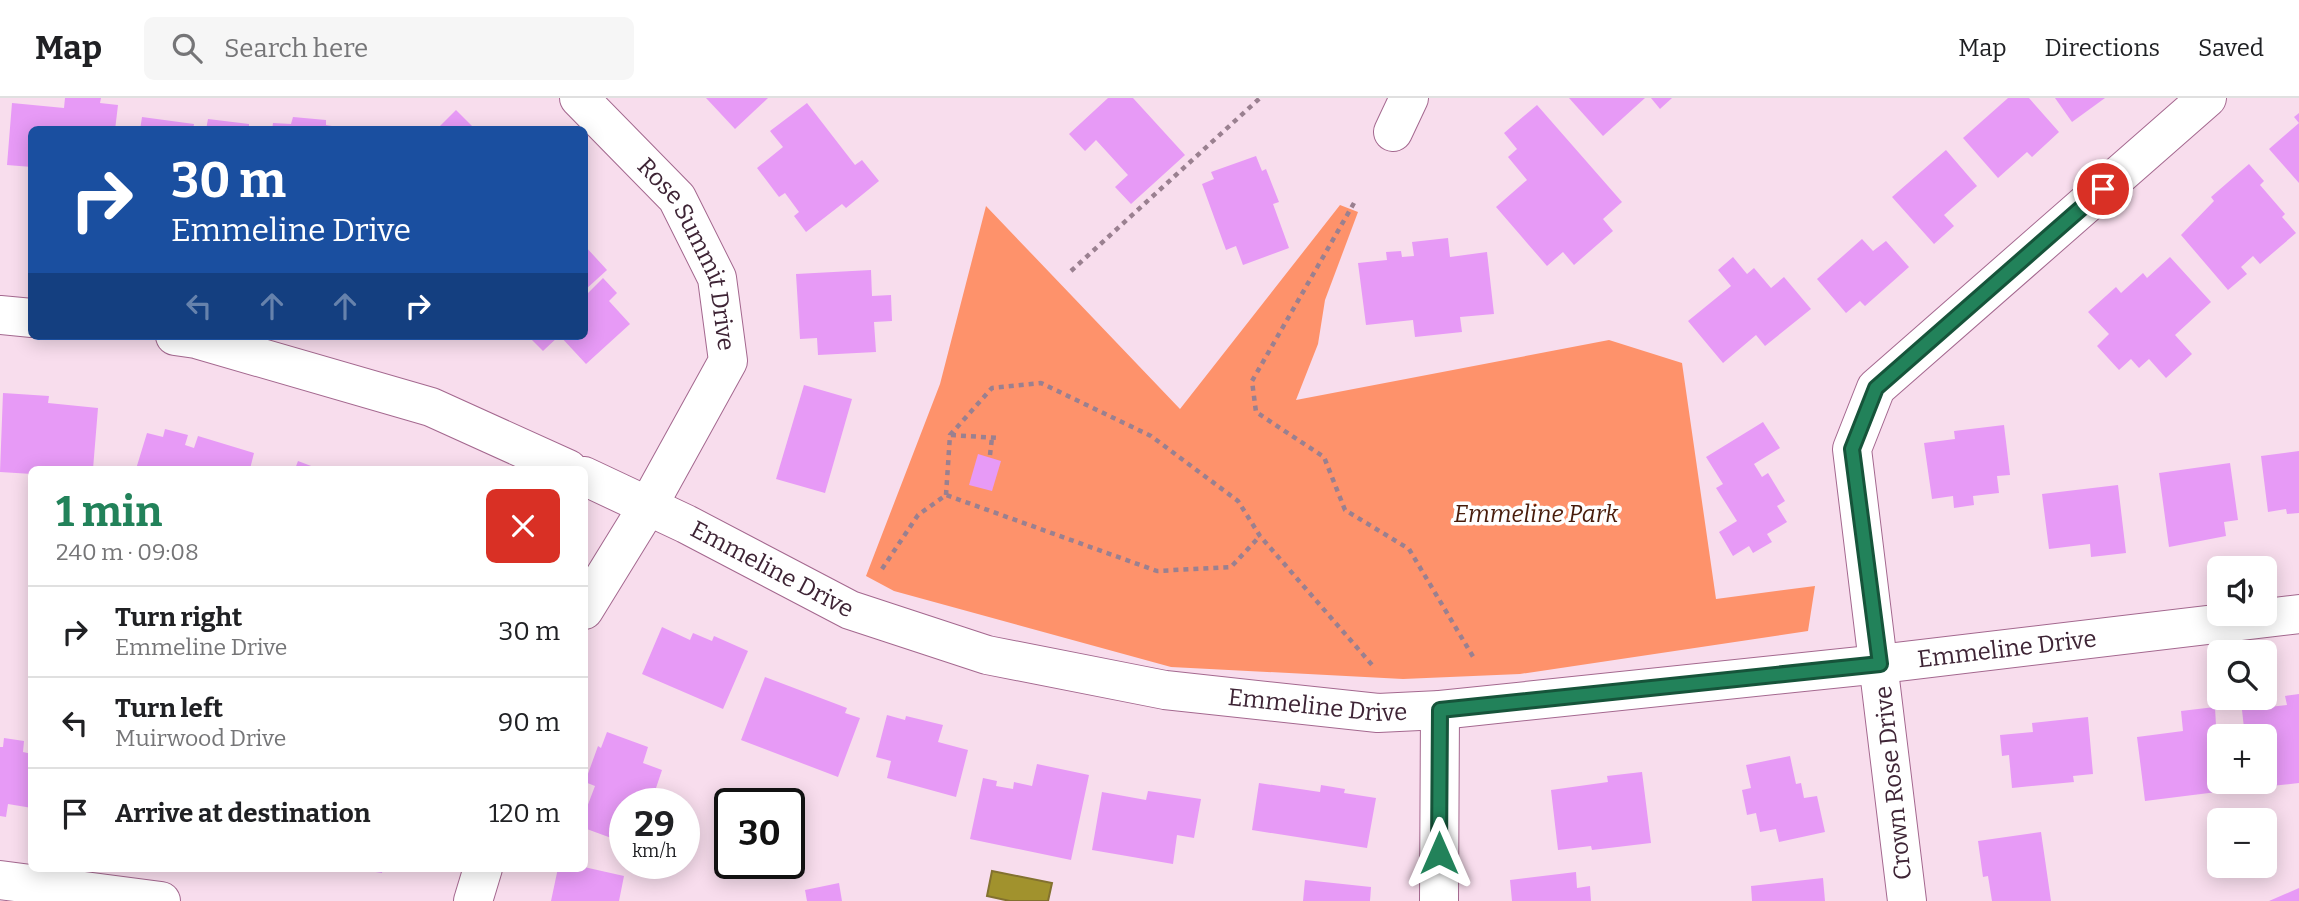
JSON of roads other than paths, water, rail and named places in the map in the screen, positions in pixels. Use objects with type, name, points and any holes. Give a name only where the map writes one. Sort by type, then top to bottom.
[{"type":"street","name":"Rose Summit Drive","points":[[579,98],[677,198],[717,278],[728,361],[648,506],[588,604]]},
{"type":"street","points":[[1393,132],[1409,98]]},
{"type":"street","name":"Crown Rose Drive","points":[[1907,901],[1852,449],[1876,388],[2207,98]]},
{"type":"street","points":[[0,315],[28,318]]},
{"type":"street","points":[[199,340],[431,407],[561,466]]},
{"type":"street","name":"Emmeline Drive","points":[[588,479],[648,506],[850,610],[987,655],[1165,690],[1378,713],[1440,710],[1880,664],[2299,614]]},
{"type":"street","points":[[1439,901],[1440,710]]},
{"type":"street","points":[[473,901],[482,872]]},
{"type":"street","points":[[0,880],[161,901]]},
{"type":"park label","name":"Emmeline Park","points":[[1536,514]]}]
